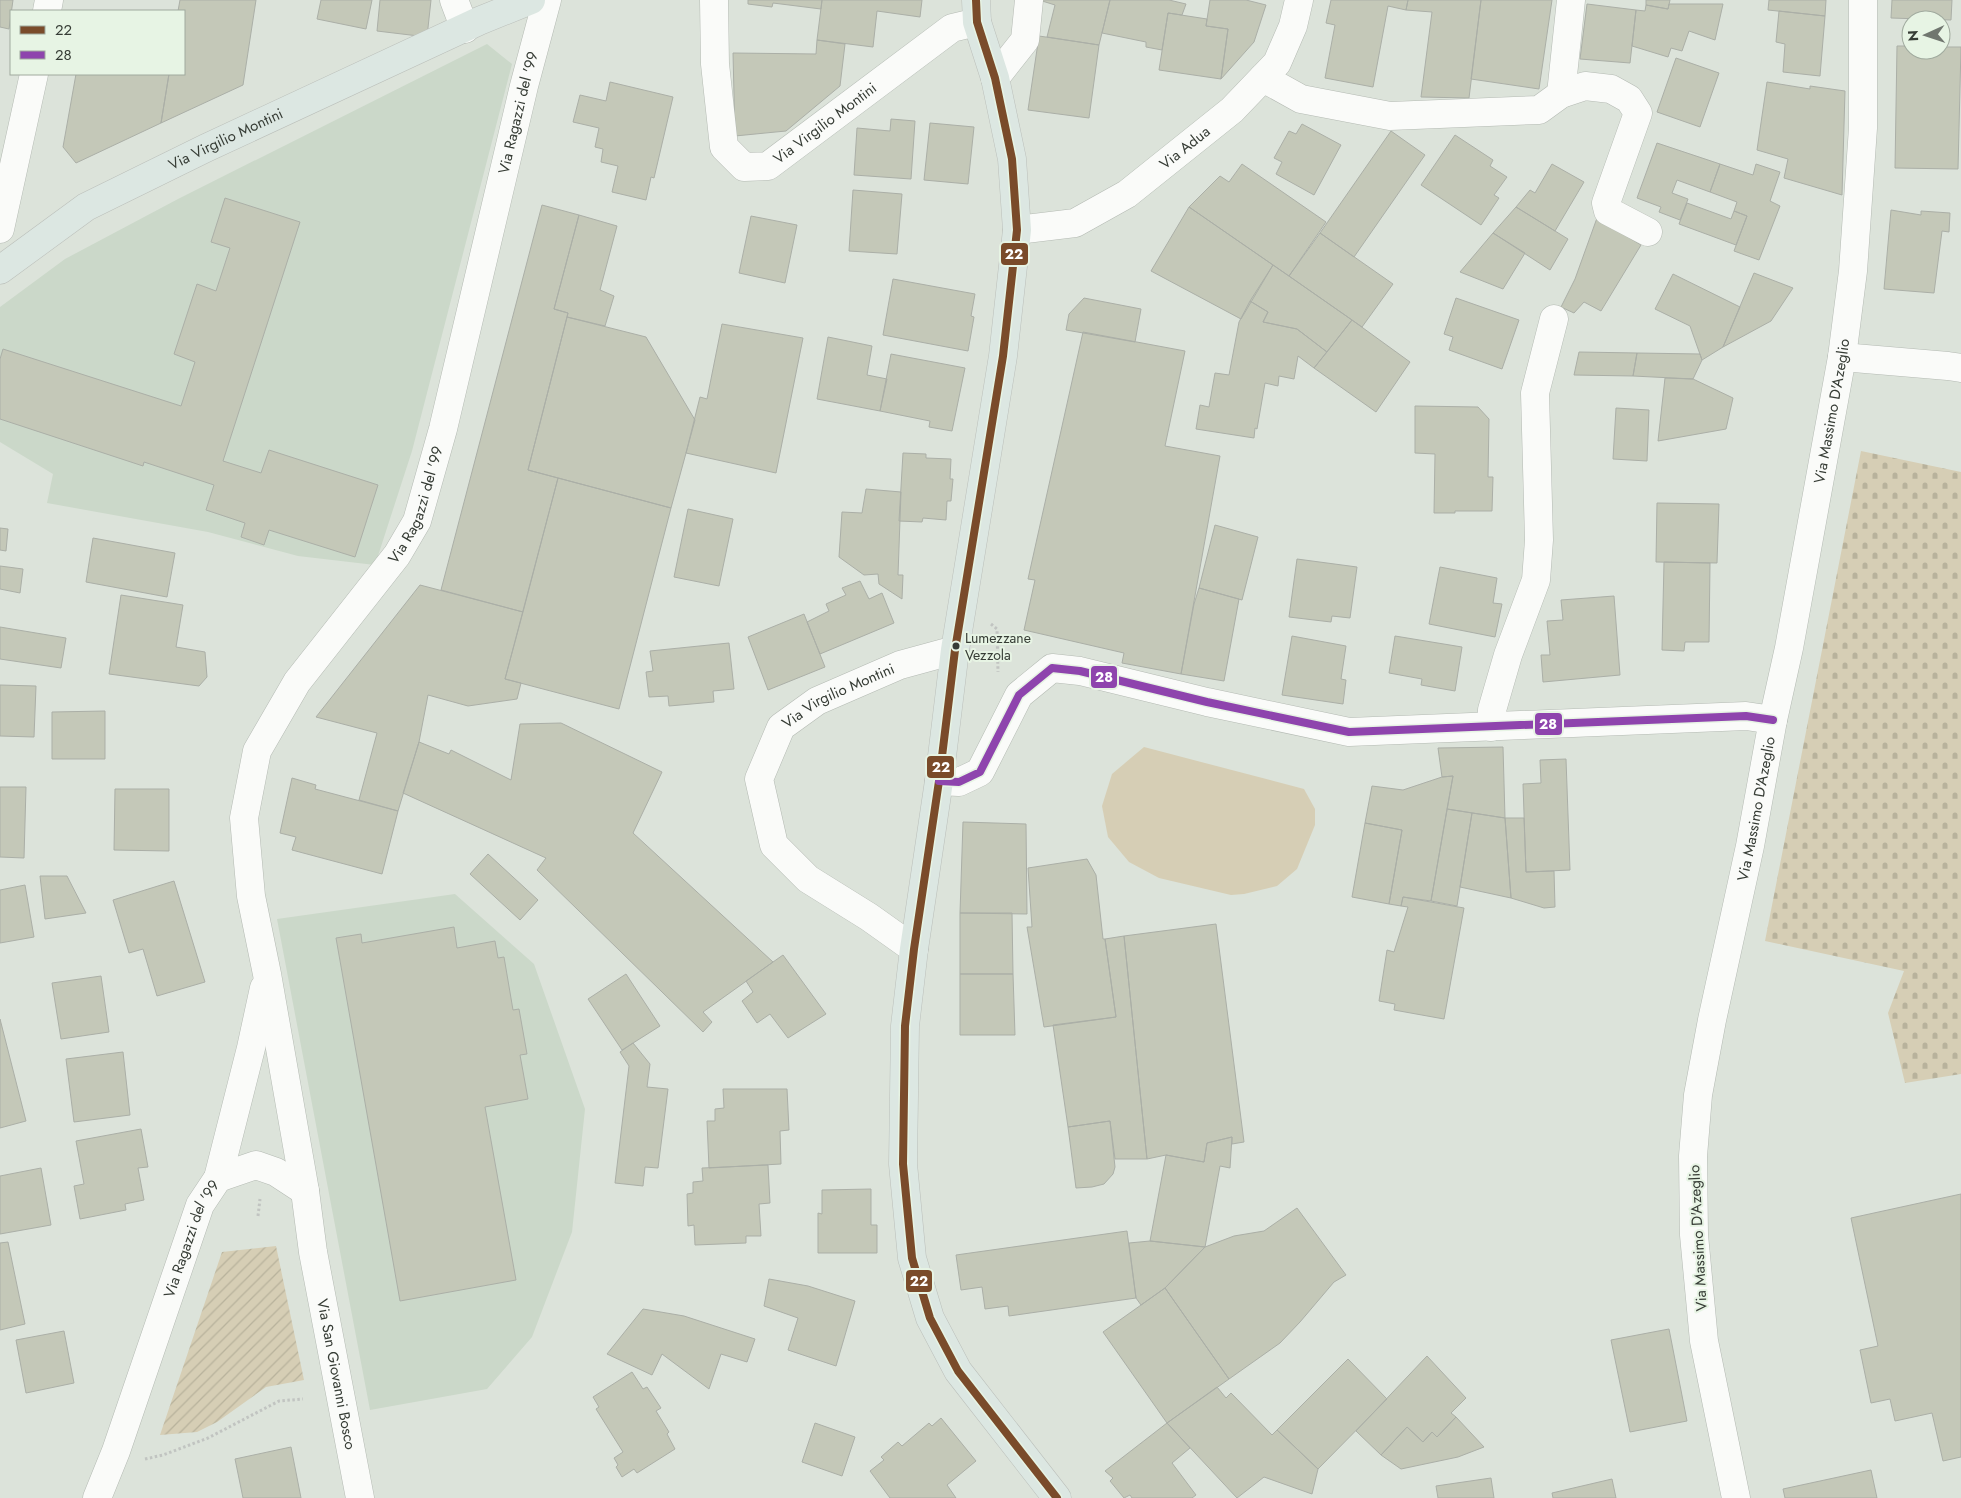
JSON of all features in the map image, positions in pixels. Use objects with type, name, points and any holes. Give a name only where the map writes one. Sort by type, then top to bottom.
[{"type":"main road","name":"Via Virgilio Montini","points":[[0,270],[86,206],[479,21],[532,0]]},
{"type":"main road","name":"Via Virgilio Montini","points":[[976,11],[995,78],[1012,159],[1017,230],[1003,356],[955,650],[914,949],[905,1026],[902,1164],[912,1258],[930,1318],[958,1371],[1057,1498]]},
{"type":"street","points":[[454,0],[465,29]]},
{"type":"street","name":"Via Ragazzi del '99","points":[[305,1191],[251,896],[244,818],[257,751],[297,682],[397,555],[416,521],[442,429],[522,95],[547,0]]},
{"type":"street","name":"Via Virgilio Montini","points":[[714,0],[715,64],[724,147],[744,167],[768,166],[976,11]]},
{"type":"street","points":[[995,78],[1025,40],[1029,0]]},
{"type":"street","name":"Via Adua","points":[[1017,230],[1075,223],[1128,194],[1232,110],[1277,63],[1293,26],[1299,0]]},
{"type":"street","points":[[1560,94],[1571,0]]},
{"type":"street","name":"Via Massimo D'Azeglio","points":[[1736,1498],[1704,1341],[1694,1235],[1693,1156],[1698,1095],[1789,648],[1842,357],[1854,271],[1863,128],[1862,0]]},
{"type":"street","points":[[0,229],[34,75]]},
{"type":"street","points":[[1263,78],[1301,99],[1390,116],[1539,110],[1560,94],[1585,86],[1611,89],[1629,98],[1638,113],[1606,203],[1608,211],[1648,232]]},
{"type":"street","points":[[1491,727],[1492,710],[1508,655],[1536,580],[1538,540],[1535,393],[1554,320]]},
{"type":"street","points":[[1842,357],[1961,368]]},
{"type":"street","name":"Via Virgilio Montini","points":[[914,949],[869,917],[808,879],[774,846],[758,779],[781,727],[817,701],[900,665],[955,650]]},
{"type":"street","points":[[938,781],[959,782],[980,772],[1019,695],[1052,668],[1080,671],[1207,702],[1348,732],[1746,716],[1773,720]]},
{"type":"street","name":"Via Ragazzi del '99","points":[[97,1498],[116,1451],[200,1204],[218,1178],[251,1048],[266,974]]},
{"type":"street","points":[[218,1178],[256,1165],[276,1172],[305,1191]]},
{"type":"street","name":"Via San Giovanni Bosco","points":[[305,1191],[313,1252],[360,1498]]},
{"type":"path","points":[[997,628],[997,666]]},
{"type":"path","points":[[147,1459],[208,1438],[279,1401],[303,1399]]},
{"type":"shaded area","points":[[487,44],[512,64],[412,451],[375,565],[298,556],[208,532],[47,503],[53,474],[0,442],[0,307],[65,259],[178,199]]},
{"type":"shaded area","points":[[455,894],[534,964],[585,1109],[572,1232],[532,1337],[487,1389],[370,1410],[277,919]]},
{"type":"green space","points":[[1861,451],[1961,472],[1961,1074],[1905,1083],[1888,1013],[1904,971],[1765,941]]},
{"type":"green space","points":[[1144,747],[1304,789],[1315,809],[1315,825],[1297,869],[1277,886],[1244,894],[1231,895],[1159,878],[1129,862],[1108,837],[1102,806],[1112,774]]},
{"type":"green space","points":[[276,1246],[304,1380],[266,1387],[217,1422],[197,1432],[160,1435],[222,1252]]},
{"type":"building","points":[[0,0],[13,0],[12,10],[10,10],[9,29],[0,27]]},
{"type":"building","points":[[180,0],[256,0],[243,85],[161,123],[169,75],[185,75],[185,10],[178,10]]},
{"type":"building","points":[[321,0],[372,0],[366,29],[317,19]]},
{"type":"building","points":[[380,0],[431,0],[427,37],[377,31]]},
{"type":"building","points":[[748,0],[822,0],[821,9],[773,3],[772,7],[748,4]]},
{"type":"building","points":[[822,0],[922,0],[920,17],[877,11],[873,47],[817,40]]},
{"type":"building","points":[[1039,0],[1110,0],[1099,45],[1047,37],[1055,5]]},
{"type":"building","points":[[1110,0],[1169,0],[1186,4],[1182,15],[1168,13],[1162,50],[1146,47],[1146,42],[1102,33]]},
{"type":"building","points":[[1210,0],[1246,0],[1266,5],[1254,42],[1221,79],[1228,29],[1206,26]]},
{"type":"building","points":[[1331,0],[1408,0],[1406,10],[1388,6],[1373,87],[1325,78],[1335,25],[1326,23]]},
{"type":"building","points":[[1408,0],[1481,0],[1469,98],[1421,97],[1432,12],[1406,10]]},
{"type":"building","points":[[1481,0],[1552,0],[1539,89],[1471,79]]},
{"type":"building","points":[[1646,0],[1670,0],[1668,9],[1646,5]]},
{"type":"building","points":[[1769,0],[1826,0],[1825,16],[1768,10]]},
{"type":"building","points":[[1892,0],[1952,0],[1951,20],[1951,10],[1901,10],[1901,18],[1891,18]]},
{"type":"building","points":[[1587,4],[1636,10],[1630,63],[1580,59]]},
{"type":"building","points":[[1669,4],[1723,4],[1715,40],[1689,31],[1682,51],[1671,48],[1668,57],[1632,46],[1636,10],[1645,11],[1646,5],[1668,9]]},
{"type":"building","points":[[1779,11],[1825,16],[1820,76],[1783,72],[1785,44],[1776,42]]},
{"type":"building","points":[[1168,13],[1207,19],[1206,26],[1228,29],[1221,79],[1159,70]]},
{"type":"building","points":[[1039,36],[1099,45],[1089,118],[1028,110]]},
{"type":"building","points":[[817,40],[845,44],[840,86],[786,131],[735,136],[733,53],[816,54]]},
{"type":"building","points":[[1897,46],[1901,46],[1901,60],[1951,60],[1951,47],[1961,47],[1958,169],[1895,168]]},
{"type":"building","points":[[1676,58],[1719,73],[1700,127],[1657,112]]},
{"type":"building","points":[[76,75],[169,75],[161,123],[76,163],[63,147]]},
{"type":"building","points":[[610,82],[673,97],[654,178],[651,177],[646,200],[612,192],[618,166],[601,162],[603,149],[595,147],[599,128],[573,122],[580,95],[606,101]]},
{"type":"building","points":[[1767,82],[1810,89],[1810,86],[1845,91],[1842,195],[1784,178],[1788,159],[1757,150]]},
{"type":"building","points":[[891,119],[915,121],[911,179],[854,175],[857,128],[890,131]]},
{"type":"building","points":[[930,123],[974,127],[968,184],[924,180]]},
{"type":"building","points":[[1302,124],[1341,145],[1314,195],[1276,174],[1282,162],[1274,158],[1289,131],[1296,134]]},
{"type":"building","points":[[1391,131],[1425,155],[1354,257],[1320,233]]},
{"type":"building","points":[[1455,135],[1493,160],[1490,166],[1507,177],[1494,195],[1499,198],[1481,225],[1421,185]]},
{"type":"building","points":[[1657,143],[1720,164],[1710,192],[1677,180],[1672,193],[1688,199],[1680,220],[1659,212],[1661,207],[1637,198]]},
{"type":"building","points":[[1242,164],[1326,222],[1289,276],[1189,207],[1220,176],[1229,182]]},
{"type":"building","points":[[1552,164],[1584,182],[1555,231],[1516,207],[1530,190],[1535,193]]},
{"type":"building","points":[[1720,164],[1753,175],[1756,164],[1780,172],[1770,201],[1780,206],[1759,260],[1734,251],[1747,216],[1734,211],[1737,202],[1710,192]]},
{"type":"building","points":[[853,190],[902,194],[897,254],[849,251]]},
{"type":"building","points":[[225,198],[300,222],[223,461],[261,473],[269,450],[378,485],[355,557],[269,530],[264,545],[241,537],[245,523],[206,510],[214,485],[144,462],[143,466],[0,419],[0,359],[3,349],[181,406],[195,362],[174,354],[197,284],[216,291],[230,248],[211,242]]},
{"type":"building","points":[[1687,203],[1731,219],[1734,211],[1747,216],[1736,245],[1679,224]]},
{"type":"building","points":[[542,205],[579,215],[554,309],[568,313],[528,470],[558,478],[523,612],[441,590]]},
{"type":"building","points":[[1189,207],[1273,265],[1241,319],[1151,271]]},
{"type":"building","points":[[1516,207],[1568,239],[1550,270],[1493,233]]},
{"type":"building","points":[[1891,210],[1921,215],[1921,211],[1950,213],[1949,232],[1942,231],[1934,293],[1884,289]]},
{"type":"building","points":[[579,215],[617,226],[600,290],[614,296],[605,326],[567,317],[568,313],[554,309]]},
{"type":"building","points":[[751,216],[797,225],[785,283],[739,273]]},
{"type":"building","points":[[1597,218],[1641,245],[1601,311],[1584,302],[1574,313],[1561,307],[1575,279]]},
{"type":"building","points":[[1320,233],[1393,284],[1362,327],[1289,276]]},
{"type":"building","points":[[1493,233],[1525,253],[1503,289],[1460,272]]},
{"type":"building","points":[[1273,265],[1352,320],[1327,352],[1297,329],[1263,322],[1268,312],[1250,301]]},
{"type":"building","points":[[1754,273],[1793,288],[1771,321],[1723,347]]},
{"type":"building","points":[[1673,274],[1740,307],[1723,347],[1702,360],[1690,326],[1655,309]]},
{"type":"building","points":[[893,279],[975,294],[971,316],[974,317],[968,351],[883,335]]},
{"type":"building","points":[[1084,298],[1141,309],[1135,342],[1066,330],[1069,314]]},
{"type":"building","points":[[1456,298],[1519,320],[1502,369],[1449,350],[1453,337],[1444,334]]},
{"type":"building","points":[[1250,301],[1268,312],[1263,322],[1297,329],[1327,352],[1314,368],[1298,356],[1294,379],[1279,376],[1278,386],[1265,383],[1254,438],[1196,429],[1200,405],[1209,407],[1215,373],[1229,375],[1239,322]]},
{"type":"building","points":[[567,317],[646,337],[695,420],[671,508],[528,470]]},
{"type":"building","points":[[1352,320],[1410,362],[1376,412],[1314,368]]},
{"type":"building","points":[[722,324],[803,338],[776,473],[686,453],[700,397],[707,399]]},
{"type":"building","points":[[1083,332],[1185,351],[1165,446],[1220,456],[1181,674],[1122,663],[1124,653],[1024,630],[1035,580],[1028,579]]},
{"type":"building","points":[[828,337],[872,346],[867,375],[887,379],[880,411],[817,399]]},
{"type":"building","points":[[1579,352],[1637,353],[1633,376],[1574,375]]},
{"type":"building","points":[[1637,353],[1700,354],[1702,360],[1693,379],[1633,376]]},
{"type":"building","points":[[891,354],[965,368],[952,431],[929,427],[930,421],[880,411]]},
{"type":"building","points":[[1665,378],[1693,379],[1733,398],[1726,429],[1658,441]]},
{"type":"building","points":[[1415,406],[1478,407],[1489,419],[1488,477],[1493,477],[1492,511],[1434,513],[1435,454],[1415,453]]},
{"type":"building","points":[[1616,408],[1649,410],[1647,461],[1613,459]]},
{"type":"building","points":[[903,453],[926,454],[926,458],[951,459],[950,479],[953,479],[951,501],[947,501],[946,520],[923,518],[922,522],[899,521]]},
{"type":"building","points":[[558,478],[671,508],[619,709],[505,679]]},
{"type":"building","points":[[866,489],[901,492],[898,575],[903,575],[902,599],[879,584],[878,574],[864,575],[839,557],[842,512],[862,513]]},
{"type":"building","points":[[1657,503],[1719,504],[1717,563],[1656,562]]},
{"type":"building","points":[[688,509],[733,519],[719,586],[674,577]]},
{"type":"building","points":[[1215,525],[1258,537],[1242,600],[1199,588]]},
{"type":"building","points":[[0,528],[8,529],[6,551],[0,550]]},
{"type":"building","points":[[93,538],[175,553],[167,597],[86,582]]},
{"type":"building","points":[[1297,559],[1357,567],[1350,618],[1332,616],[1331,622],[1289,617]]},
{"type":"building","points":[[1664,562],[1710,563],[1709,642],[1685,642],[1684,651],[1662,650]]},
{"type":"building","points":[[0,566],[23,569],[20,593],[0,589]]},
{"type":"building","points":[[1440,567],[1497,578],[1493,603],[1502,604],[1495,637],[1429,624]]},
{"type":"building","points":[[860,581],[869,599],[882,593],[894,623],[820,654],[807,622],[829,611],[826,604],[846,595],[842,588]]},
{"type":"building","points":[[420,585],[523,612],[505,679],[521,683],[517,699],[468,706],[428,695],[419,742],[398,811],[359,800],[377,733],[316,717]]},
{"type":"building","points":[[1199,588],[1239,599],[1224,681],[1181,674],[1194,604]]},
{"type":"building","points":[[121,595],[183,605],[176,647],[205,652],[207,677],[199,686],[109,674]]},
{"type":"building","points":[[1614,596],[1620,675],[1543,682],[1541,655],[1550,655],[1547,621],[1563,620],[1561,600]]},
{"type":"building","points":[[804,614],[825,667],[768,690],[748,637]]},
{"type":"building","points":[[0,627],[66,638],[61,668],[0,659]]},
{"type":"building","points":[[1292,636],[1346,646],[1341,679],[1346,680],[1343,704],[1282,695]]},
{"type":"building","points":[[1395,636],[1462,647],[1455,691],[1421,685],[1422,679],[1389,673]]},
{"type":"building","points":[[729,643],[734,689],[713,691],[714,702],[669,706],[668,696],[649,697],[646,672],[653,671],[650,651]]},
{"type":"building","points":[[0,685],[36,686],[34,737],[0,736]]},
{"type":"building","points":[[105,711],[105,759],[52,759],[52,712]]},
{"type":"building","points":[[561,723],[662,772],[633,833],[773,962],[703,1012],[712,1022],[703,1032],[537,870],[546,858],[403,793],[419,742],[449,754],[451,750],[511,780],[520,724]]},
{"type":"building","points":[[1503,747],[1505,818],[1447,809],[1453,776],[1442,777],[1438,748]]},
{"type":"building","points":[[1566,759],[1570,870],[1526,872],[1523,784],[1541,783],[1540,760]]},
{"type":"building","points":[[1453,776],[1431,901],[1403,897],[1401,906],[1389,904],[1402,830],[1365,823],[1372,786],[1403,790],[1442,777]]},
{"type":"building","points":[[292,778],[316,785],[315,789],[398,811],[382,874],[292,850],[296,837],[280,833]]},
{"type":"building","points":[[0,787],[26,787],[24,858],[0,857]]},
{"type":"building","points":[[115,789],[169,789],[169,851],[114,850]]},
{"type":"building","points":[[1447,809],[1472,813],[1457,906],[1431,901]]},
{"type":"building","points":[[1472,813],[1505,818],[1511,898],[1460,887]]},
{"type":"building","points":[[1505,818],[1524,818],[1526,872],[1554,871],[1555,907],[1544,908],[1511,898]]},
{"type":"building","points":[[963,822],[1026,824],[1027,914],[960,913]]},
{"type":"building","points":[[1365,823],[1402,830],[1389,904],[1352,897]]},
{"type":"building","points":[[488,854],[538,900],[520,920],[470,874]]},
{"type":"building","points":[[1087,859],[1096,875],[1103,939],[1105,939],[1116,1017],[1044,1027],[1027,927],[1032,927],[1028,868]]},
{"type":"building","points":[[40,876],[67,876],[86,913],[45,919]]},
{"type":"building","points":[[174,881],[205,982],[157,996],[143,949],[129,953],[113,900]]},
{"type":"building","points":[[25,885],[34,937],[0,943],[0,890]]},
{"type":"building","points":[[1403,897],[1464,908],[1444,1019],[1394,1010],[1395,1004],[1379,1001],[1387,950],[1394,952],[1408,907],[1401,906]]},
{"type":"building","points":[[960,913],[1012,913],[1013,974],[960,974]]},
{"type":"building","points":[[1216,924],[1244,1142],[1232,1144],[1232,1137],[1207,1143],[1204,1162],[1166,1155],[1147,1159],[1124,936]]},
{"type":"building","points":[[454,927],[457,948],[495,941],[498,958],[504,957],[513,1010],[519,1009],[527,1054],[520,1055],[528,1099],[485,1107],[516,1280],[400,1301],[336,938],[361,934],[362,943]]},
{"type":"building","points":[[1124,936],[1147,1159],[1115,1159],[1110,1121],[1068,1127],[1053,1025],[1116,1017],[1105,939]]},
{"type":"building","points":[[783,955],[826,1014],[788,1038],[770,1014],[757,1023],[742,1001],[753,992],[746,981]]},
{"type":"building","points":[[626,974],[660,1026],[622,1050],[588,999]]},
{"type":"building","points":[[960,974],[1013,974],[1015,1035],[960,1035]]},
{"type":"building","points":[[101,976],[109,1032],[61,1039],[52,983]]},
{"type":"building","points":[[0,1019],[26,1121],[0,1128]]},
{"type":"building","points":[[633,1043],[650,1064],[647,1087],[668,1089],[658,1168],[645,1167],[643,1186],[615,1183],[629,1066],[620,1052]]},
{"type":"building","points":[[123,1052],[130,1115],[74,1122],[66,1059]]},
{"type":"building","points":[[723,1089],[787,1089],[789,1130],[780,1131],[781,1164],[709,1168],[707,1121],[715,1121],[715,1109],[724,1108]]},
{"type":"building","points":[[1110,1121],[1115,1167],[1113,1174],[1104,1184],[1076,1188],[1068,1127]]},
{"type":"building","points":[[141,1129],[148,1167],[138,1168],[144,1200],[125,1204],[126,1210],[80,1219],[74,1186],[84,1184],[76,1141]]},
{"type":"building","points":[[1232,1137],[1230,1168],[1220,1166],[1205,1247],[1150,1241],[1166,1155],[1204,1162],[1207,1143]]},
{"type":"building","points":[[768,1165],[770,1203],[759,1204],[761,1236],[746,1236],[746,1243],[695,1245],[694,1225],[688,1226],[687,1194],[693,1193],[693,1182],[703,1181],[702,1168]]},
{"type":"building","points":[[41,1168],[51,1225],[0,1234],[0,1176]]},
{"type":"building","points":[[871,1189],[871,1225],[877,1225],[877,1253],[818,1253],[818,1213],[822,1214],[822,1190]]},
{"type":"building","points":[[1961,1194],[1961,1457],[1943,1461],[1932,1413],[1895,1421],[1890,1399],[1871,1403],[1860,1350],[1878,1346],[1851,1218]]},
{"type":"building","points":[[1297,1208],[1346,1275],[1334,1282],[1280,1343],[1229,1379],[1165,1288],[1205,1247],[1234,1236],[1264,1231]]},
{"type":"building","points":[[1127,1231],[1136,1298],[1009,1316],[1008,1306],[985,1309],[982,1287],[961,1290],[956,1255]]},
{"type":"building","points":[[1150,1241],[1205,1247],[1165,1288],[1141,1305],[1136,1298],[1129,1243]]},
{"type":"building","points":[[8,1242],[25,1324],[0,1330],[0,1243]]},
{"type":"building","points":[[769,1279],[808,1286],[855,1301],[836,1366],[788,1350],[798,1318],[764,1306]]},
{"type":"building","points":[[1165,1288],[1229,1379],[1167,1423],[1103,1332]]},
{"type":"building","points":[[643,1309],[684,1316],[755,1339],[747,1362],[721,1354],[709,1389],[662,1354],[652,1375],[607,1354]]},
{"type":"building","points":[[1669,1329],[1687,1421],[1630,1432],[1611,1340]]},
{"type":"building","points":[[64,1331],[74,1383],[26,1393],[16,1340]]},
{"type":"building","points":[[1427,1356],[1466,1398],[1451,1413],[1456,1417],[1437,1437],[1432,1432],[1423,1442],[1407,1427],[1381,1455],[1356,1431]]},
{"type":"building","points":[[1348,1359],[1387,1399],[1318,1469],[1277,1430]]},
{"type":"building","points":[[632,1372],[643,1389],[647,1387],[661,1408],[656,1411],[669,1432],[667,1434],[675,1449],[637,1473],[634,1469],[622,1477],[616,1467],[618,1465],[614,1458],[623,1452],[596,1409],[599,1407],[593,1397]]},
{"type":"building","points":[[1217,1387],[1226,1398],[1231,1393],[1272,1435],[1277,1430],[1318,1469],[1312,1494],[1264,1477],[1237,1498],[1167,1423]]},
{"type":"building","points":[[1456,1417],[1484,1447],[1458,1457],[1401,1469],[1381,1455],[1407,1427],[1423,1442],[1432,1432],[1437,1437]]},
{"type":"building","points":[[941,1418],[976,1461],[947,1485],[956,1498],[890,1498],[870,1471],[884,1460],[881,1457],[898,1442],[902,1446],[929,1423],[932,1426]]},
{"type":"building","points":[[815,1423],[855,1437],[842,1476],[802,1462]]},
{"type":"building","points":[[1167,1423],[1190,1448],[1172,1463],[1196,1495],[1192,1498],[1132,1498],[1130,1495],[1124,1498],[1110,1481],[1113,1478],[1105,1471]]},
{"type":"building","points":[[291,1447],[301,1498],[243,1498],[235,1459]]},
{"type":"building","points":[[1871,1470],[1877,1498],[1785,1498],[1783,1489]]},
{"type":"building","points":[[1491,1478],[1494,1498],[1438,1498],[1436,1486]]},
{"type":"building","points":[[1612,1479],[1616,1498],[1553,1498],[1552,1493]]},
{"type":"transit line","name":"22","points":[[976,0],[977,22],[995,78],[1012,159],[1017,230],[1003,356],[955,650],[939,781],[914,949],[905,1026],[903,1164],[912,1258],[930,1318],[958,1371],[1057,1498]]},
{"type":"transit line","name":"28","points":[[939,781],[959,782],[980,772],[1019,695],[1052,668],[1080,671],[1207,702],[1349,732],[1746,716],[1773,720]]},
{"type":"place","name":"Lumezzane Vezzola","points":[[956,646]]}]
